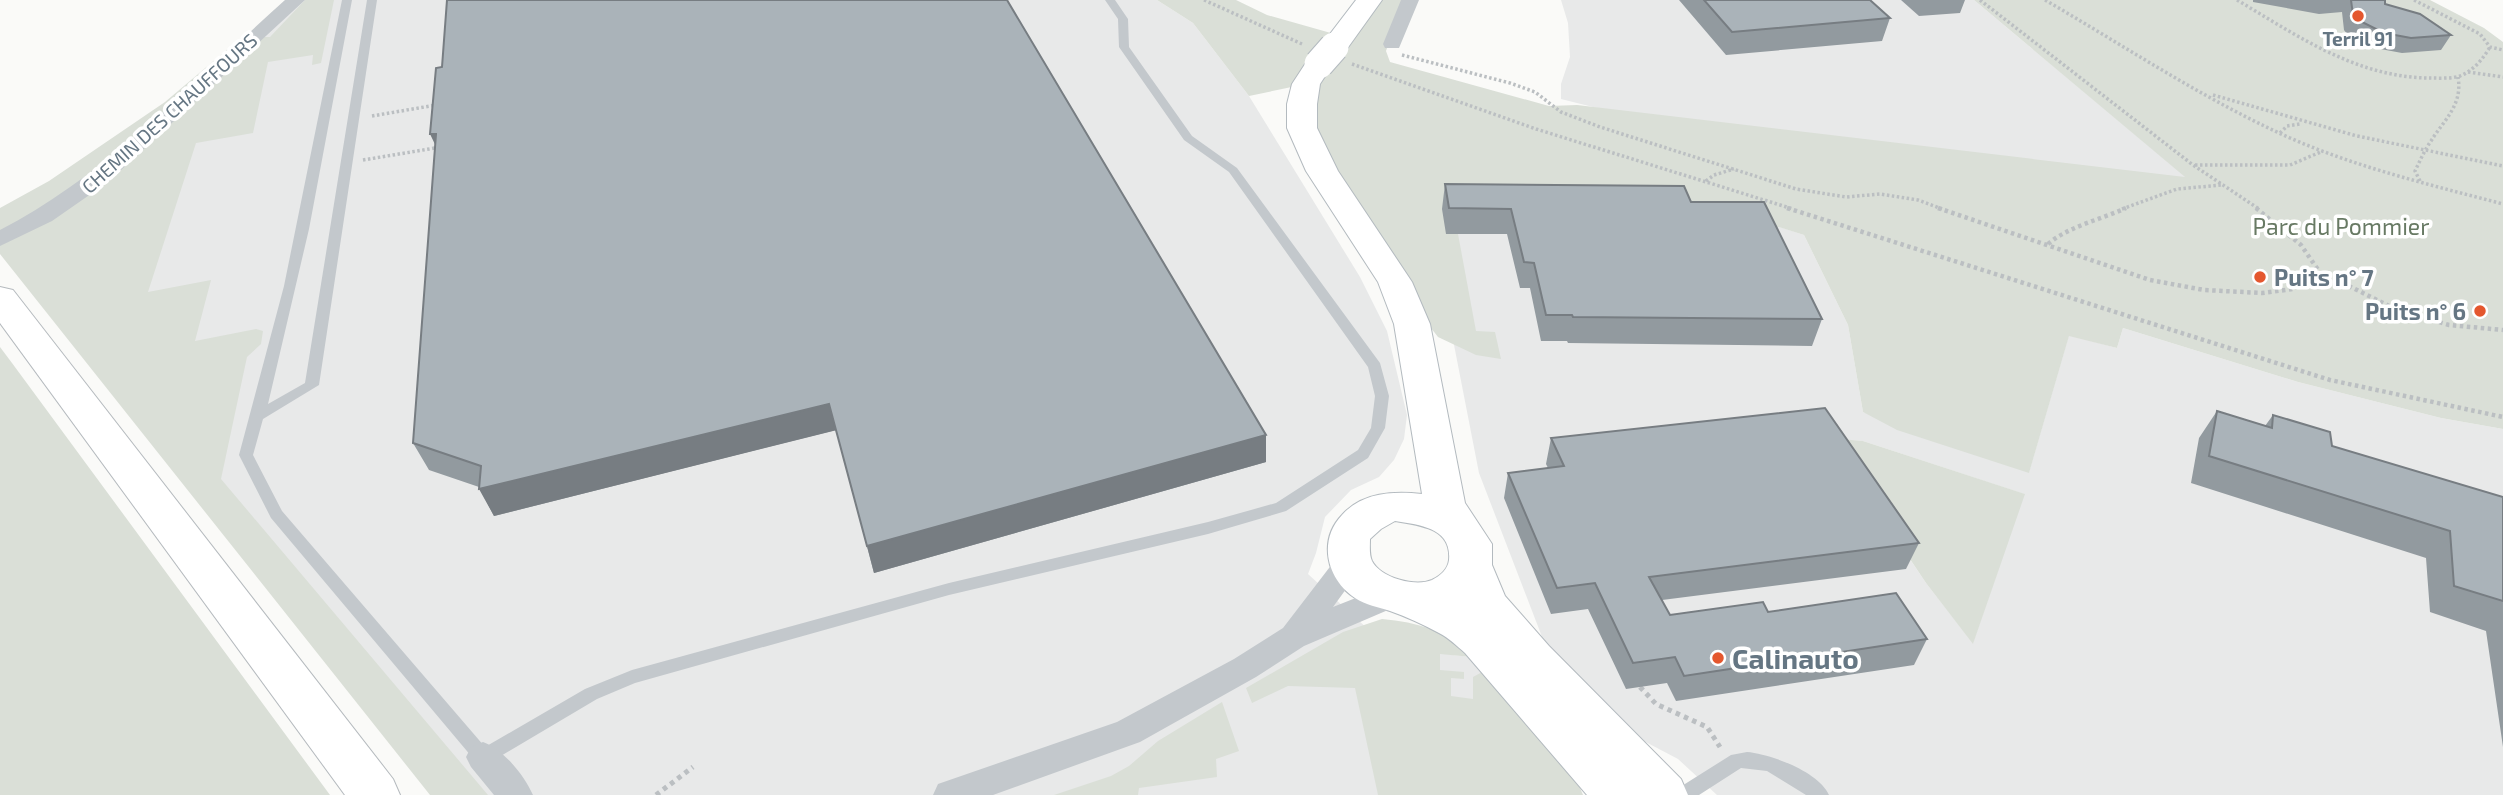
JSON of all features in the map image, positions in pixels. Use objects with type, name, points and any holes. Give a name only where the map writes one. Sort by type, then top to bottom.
[{"type":"main road","points":[[1369,0],[1325,54],[1306,84],[1302,104],[1302,128],[1322,170],[1395,282],[1412,324],[1433,428],[1444,503],[1471,543],[1474,555],[1472,568],[1466,579],[1449,592],[1426,599],[1400,598]]},
{"type":"main road","points":[[0,298],[375,795]]},
{"type":"main road","points":[[1394,506],[1434,449]]},
{"type":"main road","points":[[1454,521],[1426,508],[1394,506],[1371,513],[1354,527],[1348,539],[1350,563],[1361,579],[1459,622],[1480,640],[1619,795]]},
{"type":"main road","points":[[1472,568],[1486,605],[1532,659],[1663,795]]},
{"type":"street","name":"CHEMIN DES CHAUFFOURS","points":[[0,239],[44,216],[115,164],[296,0]]},
{"type":"street","points":[[1398,51],[1410,0]]},
{"type":"street","points":[[1293,637],[1350,563]]},
{"type":"street","points":[[950,795],[1128,732],[1245,668],[1293,637],[1400,598]]},
{"type":"street","points":[[483,757],[516,795]]},
{"type":"lane","points":[[347,0],[267,387],[246,455],[276,514],[483,757],[591,694],[632,677],[949,589],[1208,528],[1281,507],[1363,454],[1378,428],[1381,407],[1382,396],[1375,366],[1233,170],[1188,138],[1124,47],[1123,19],[1110,0]]},
{"type":"lane","points":[[258,416],[312,385],[372,0]]},
{"type":"lane","points":[[1480,640],[1517,661],[1642,795]]},
{"type":"lane","points":[[1684,795],[1746,758],[1760,761],[1821,795]]},
{"type":"path","points":[[1204,0],[1325,54],[1536,129],[2330,380],[2503,417]]},
{"type":"path","points":[[1980,0],[2193,165],[2257,208],[2301,245],[2326,280]]},
{"type":"path","points":[[2045,0],[2138,56],[2280,133],[2372,170],[2503,204]]},
{"type":"path","points":[[2237,0],[2338,58],[2369,68],[2425,79],[2458,77],[2479,64],[2490,47]]},
{"type":"path","points":[[2414,0],[2480,34],[2490,47],[2503,50]]},
{"type":"path","points":[[1398,51],[1510,83],[1535,92],[1561,112],[1796,189],[1846,197],[1880,194],[1918,200],[1978,223],[2150,280],[2204,290],[2262,293],[2293,289],[2305,281],[2326,280],[2349,286],[2398,310],[2449,325],[2503,330]]},
{"type":"path","points":[[2467,71],[2503,77]]},
{"type":"path","points":[[2420,182],[2415,171],[2459,99],[2462,88],[2458,77]]},
{"type":"path","points":[[2206,93],[2304,124],[2424,153],[2503,166]]},
{"type":"path","points":[[353,119],[447,103]]},
{"type":"path","points":[[2280,133],[2287,126],[2304,124]]},
{"type":"path","points":[[346,163],[442,146]]},
{"type":"path","points":[[2193,165],[2290,165],[2324,151]]},
{"type":"path","points":[[1706,181],[1714,175],[1730,173],[1735,169]]},
{"type":"path","points":[[2047,245],[2061,233],[2095,222],[2144,199],[2177,189],[2223,185]]},
{"type":"path","points":[[1640,687],[1656,704],[1707,727],[1716,744],[1737,761]]},
{"type":"path","points":[[656,795],[692,767]]},
{"type":"shaded area","points":[[296,0],[1157,0],[1193,23],[1249,96],[1360,277],[1387,331],[1407,415],[1404,439],[1394,460],[1379,477],[1351,490],[1325,517],[1308,574],[1369,630],[1453,655],[1472,657],[1484,671],[1505,795],[483,795],[28,254]]},
{"type":"shaded area","points":[[1561,0],[1974,0],[2187,178],[1609,111],[1561,99],[1561,84],[1570,57],[1568,23]]},
{"type":"shaded area","points":[[1424,191],[1680,193],[1804,235],[1848,325],[1863,412],[2029,472],[2069,335],[2117,348],[2123,328],[2298,382],[2441,418],[2503,429],[2503,795],[1717,795],[1678,759],[1640,739],[1549,655],[1479,473]],"holes":[[[1829,439],[1863,441],[2024,494],[1973,643],[1926,583]]]},
{"type":"green space","points":[[305,0],[334,0],[321,63],[312,65],[313,55],[268,62],[253,133],[196,143],[148,292],[211,280],[195,341],[256,329],[263,331],[261,344],[247,357],[221,479],[488,795],[430,795],[0,254],[0,208],[49,181],[165,102],[242,37],[249,37],[44,216],[261,37],[270,37]]},
{"type":"green space","name":"Parc du Pommier","points":[[1157,0],[1236,0],[1267,15],[1352,39],[1378,0],[1404,0],[1386,51],[1390,62],[1549,106],[1577,105],[2185,177],[1974,0],[2430,0],[2484,28],[2503,42],[2503,429],[2441,418],[2298,382],[2123,328],[2117,348],[2069,336],[2029,473],[1897,430],[1863,412],[1848,325],[1804,235],[1779,227],[1458,234],[1476,331],[1495,332],[1501,359],[1476,355],[1438,337],[1424,319],[1409,279],[1350,188],[1335,190],[1322,171],[1306,84],[1249,96],[1193,23]]},
{"type":"green space","points":[[0,347],[12,363],[330,795],[0,795]]},
{"type":"green space","points":[[1829,438],[1863,441],[2025,494],[1973,644],[1926,583]]},
{"type":"green space","points":[[1382,619],[1420,625],[1442,634],[1462,648],[1472,657],[1440,654],[1440,670],[1464,672],[1464,679],[1451,678],[1451,696],[1473,699],[1473,677],[1484,671],[1573,771],[1583,795],[1378,795],[1355,688],[1288,686],[1252,703],[1246,688],[1343,632]]},
{"type":"green space","points":[[1222,702],[1239,751],[1216,759],[1217,777],[1139,788],[1138,795],[1054,795],[1111,776],[1129,766],[1158,741]]},
{"type":"building","points":[[447,0],[1007,0],[1266,435],[867,546],[829,404],[479,489],[481,466],[413,443],[436,134],[430,134],[436,68],[442,67]]},
{"type":"building","points":[[1704,0],[1870,0],[1890,18],[1732,32]]},
{"type":"building","points":[[2351,0],[2385,0],[2385,4],[2420,14],[2451,35],[2411,38],[2384,33],[2356,19]]},
{"type":"building","points":[[1445,184],[1684,186],[1691,202],[1764,202],[1822,319],[1546,315],[1534,263],[1524,262],[1511,209],[1449,208]]},
{"type":"building","points":[[1825,408],[1919,543],[1649,577],[1670,615],[1763,602],[1768,612],[1896,593],[1927,639],[1684,676],[1675,657],[1633,663],[1595,583],[1557,588],[1508,473],[1564,466],[1551,438]]},
{"type":"building","points":[[2217,411],[2272,428],[2273,415],[2330,432],[2332,446],[2503,497],[2503,601],[2454,586],[2450,531],[2209,456]]},
{"type":"place","name":"Terril 91","points":[[2358,16]]},
{"type":"place","name":"Puits n° 7","points":[[2260,277]]},
{"type":"place","name":"Puits n° 6","points":[[2480,311]]},
{"type":"place","name":"Calinauto","points":[[1718,658]]}]
